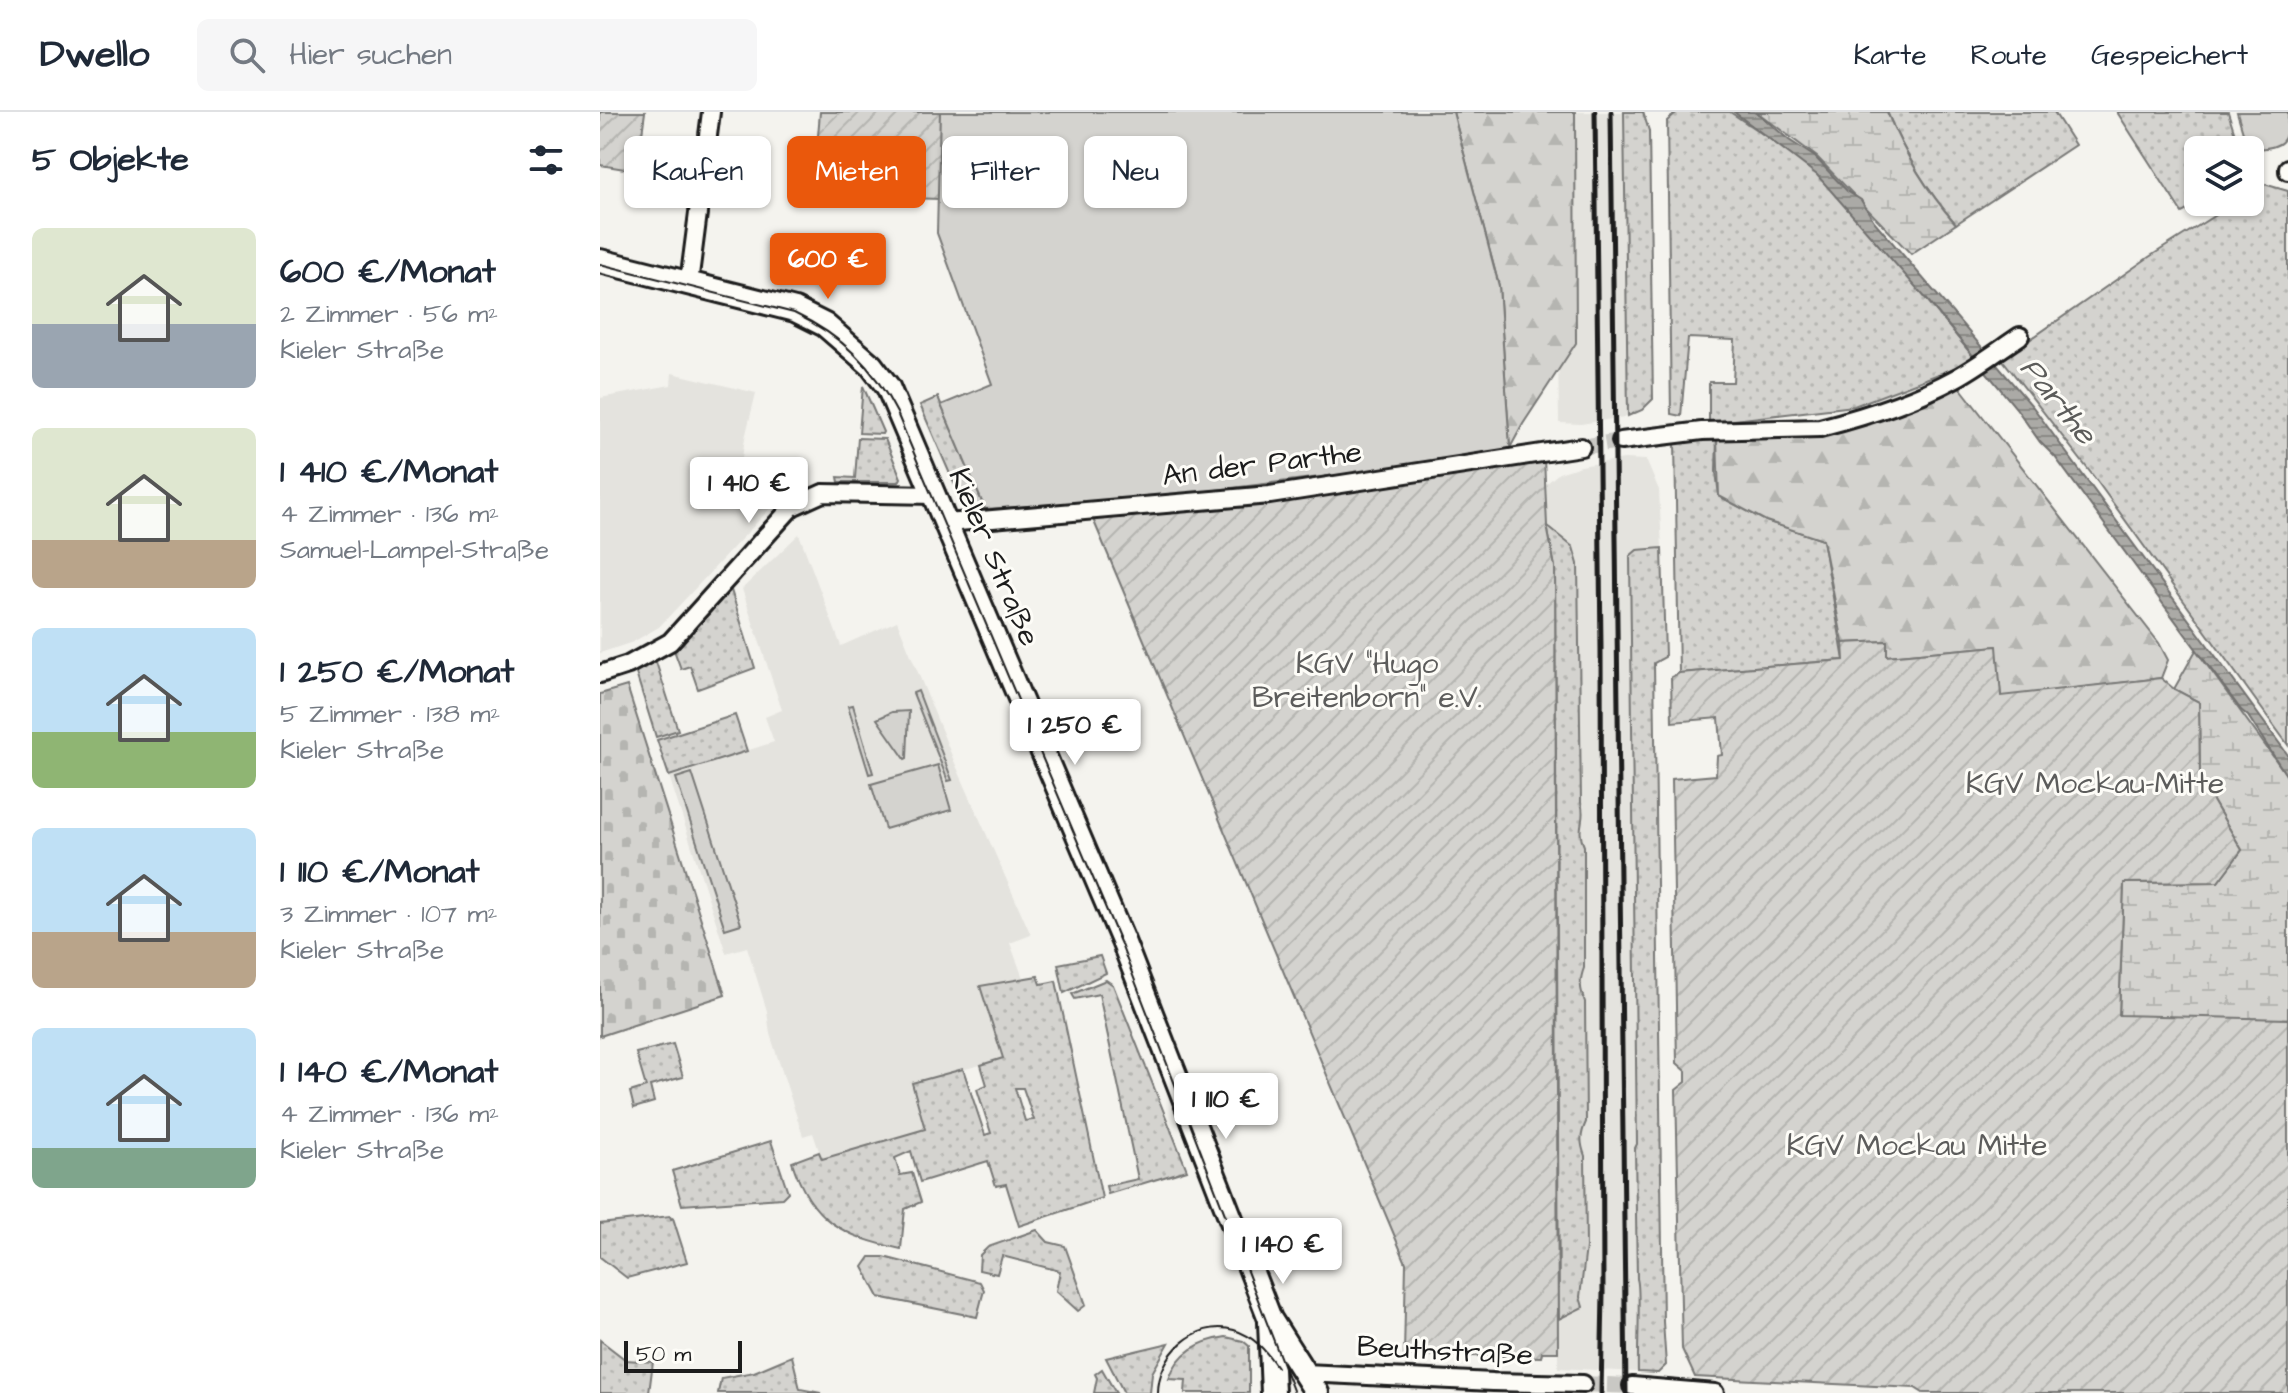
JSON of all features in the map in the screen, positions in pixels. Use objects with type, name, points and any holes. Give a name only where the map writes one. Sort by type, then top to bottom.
[{"type":"main road","name":"Kieler Straße","points":[[600,261],[795,310],[825,325],[871,365],[888,387],[1123,941],[1270,1319],[1317,1393]]},
{"type":"main road","name":"Kieler Straße","points":[[1270,1319],[1273,1393]]},
{"type":"street","points":[[689,283],[711,112]]},
{"type":"street","points":[[1621,441],[1702,431],[1820,428],[1907,402],[1959,377],[2020,336]]},
{"type":"street","name":"An der Parthe","points":[[947,523],[1270,495],[1581,447]]},
{"type":"street","points":[[600,674],[628,665],[670,642],[792,507],[823,493],[935,495]]},
{"type":"street","name":"Beuthstraße","points":[[1305,1373],[1583,1384]]},
{"type":"street","points":[[1632,1386],[1715,1393]]},
{"type":"shaded area","points":[[1555,112],[1643,112],[1649,131],[1653,399],[1642,410],[1624,417],[1581,424],[1559,423]]},
{"type":"shaded area","points":[[1734,112],[1760,115],[1815,157],[1847,191],[1861,200],[1874,221],[2033,407],[2288,755],[2288,778],[2248,716],[2055,457],[1929,302],[1817,175]]},
{"type":"shaded area","points":[[672,373],[756,393],[740,471],[777,474],[776,502],[659,627],[633,642],[600,653],[600,398],[671,385]]},
{"type":"shaded area","points":[[1624,459],[1646,460],[1659,490],[1662,548],[1665,657],[1654,663],[1666,1365],[1658,1373],[1558,1368],[1555,567],[1547,526],[1546,484],[1559,473]]},
{"type":"shaded area","points":[[799,534],[841,646],[897,621],[954,761],[1031,935],[1010,943],[1023,978],[980,986],[1003,1059],[913,1083],[926,1129],[822,1160],[813,1133],[803,1136],[770,1034],[767,1011],[747,947],[726,953],[669,776],[774,742],[765,717],[782,710],[742,589]]},
{"type":"green space","points":[[600,112],[645,112],[642,136],[624,136],[624,169],[600,165]]},
{"type":"green space","points":[[820,112],[940,112],[939,199],[926,199],[926,136],[818,136]]},
{"type":"green space","points":[[940,112],[1453,112],[1499,286],[1510,448],[1477,458],[1141,499],[985,509],[941,405],[992,384],[937,233]]},
{"type":"green space","points":[[1453,112],[1575,112],[1576,343],[1510,448],[1499,286]]},
{"type":"green space","points":[[1624,112],[1643,112],[1649,131],[1653,399],[1642,410],[1628,416]]},
{"type":"green space","points":[[1677,112],[1730,112],[1811,167],[1854,210],[1976,360],[1854,406],[1709,423],[1709,382],[1733,382],[1735,340],[1688,338],[1681,416],[1671,414],[1667,121]]},
{"type":"green space","points":[[1757,112],[1887,112],[1917,171],[1956,224],[1911,254],[1817,157]]},
{"type":"green space","points":[[1887,112],[2054,112],[2075,145],[1956,224],[1917,171]]},
{"type":"green space","points":[[2117,112],[2228,112],[2236,136],[2184,136],[2182,213]]},
{"type":"green space","points":[[2237,112],[2288,112],[2287,130],[2283,141],[2278,144],[2264,148],[2264,136],[2244,136]]},
{"type":"green space","points":[[2264,184],[2288,191],[2288,745],[2094,477],[2002,359],[2214,216],[2264,216]]},
{"type":"green space","points":[[863,386],[883,432],[882,434],[859,433]]},
{"type":"green space","points":[[1959,386],[2159,643],[2168,660],[2161,678],[2001,697],[1996,646],[1887,656],[1886,641],[1843,643],[1823,540],[1766,521],[1719,496],[1717,438],[1837,431],[1915,406]]},
{"type":"green space","points":[[938,397],[985,509],[966,511],[920,405]]},
{"type":"green space","points":[[858,438],[885,439],[901,478],[899,482],[839,482],[838,477],[855,478]]},
{"type":"green space","points":[[1717,438],[1719,496],[1766,521],[1823,540],[1844,660],[1679,673],[1675,442]]},
{"type":"green space","name":"KGV \"Hugo Breitenborn\" e.V.","points":[[1544,458],[1547,526],[1555,567],[1558,1352],[1542,1352],[1541,1357],[1404,1355],[1406,1263],[1093,519],[1271,502]]},
{"type":"green space","points":[[1547,526],[1573,547],[1578,564],[1581,834],[1584,846],[1584,968],[1581,985],[1585,1002],[1586,1122],[1581,1139],[1585,1156],[1586,1247],[1580,1297],[1583,1307],[1559,1319],[1555,567]]},
{"type":"green space","points":[[1662,548],[1665,657],[1654,663],[1666,1365],[1658,1373],[1638,1372],[1630,556],[1637,550]]},
{"type":"green space","points":[[731,590],[755,668],[698,689],[690,666],[681,669],[674,650]]},
{"type":"green space","name":"KGV Mockau Mitte","points":[[1887,641],[1887,656],[1997,646],[2001,696],[2161,678],[2199,702],[2200,779],[2242,850],[2218,882],[2124,883],[2119,1015],[2288,1019],[2288,1393],[1923,1393],[1915,1388],[1695,1377],[1682,1349],[1676,1090],[1686,1082],[1686,1071],[1677,1063],[1672,779],[1716,775],[1717,756],[1722,755],[1719,718],[1672,722],[1671,677],[1679,673],[1844,660],[1843,643]]},
{"type":"green space","points":[[2196,650],[2288,777],[2288,1094],[2119,1015],[2124,883],[2218,882],[2242,850],[2200,779],[2199,702],[2174,689]]},
{"type":"green space","points":[[656,662],[678,730],[656,737],[635,670]]},
{"type":"green space","points":[[627,686],[725,995],[600,1036],[600,694]]},
{"type":"green space","points":[[918,691],[952,780],[948,781],[913,693]]},
{"type":"green space","points":[[853,705],[873,773],[869,774],[848,706]]},
{"type":"green space","points":[[909,711],[905,759],[877,719],[892,712]]},
{"type":"green space","points":[[735,715],[747,751],[669,776],[657,740]]},
{"type":"green space","points":[[938,765],[951,810],[885,829],[871,784]]},
{"type":"green space","points":[[692,773],[741,924],[725,929],[676,778]]},
{"type":"green space","points":[[1100,956],[1106,973],[1064,993],[1058,964]]},
{"type":"green space","points":[[1038,976],[1041,984],[1056,981],[1102,1198],[1019,1226],[1006,1184],[996,1186],[988,1161],[920,1182],[911,1151],[895,1158],[900,1175],[912,1173],[921,1202],[905,1209],[901,1249],[846,1232],[832,1223],[809,1199],[792,1162],[819,1152],[822,1159],[925,1129],[912,1083],[963,1069],[985,1135],[991,1133],[977,1089],[987,1085],[981,1065],[1003,1058],[980,986]],"holes":[[[1015,1088],[1023,1088],[1034,1120],[1025,1121]]]},
{"type":"green space","points":[[1106,980],[1113,985],[1187,1170],[1108,1194],[1106,1186],[1138,1179],[1099,994],[1075,999],[1072,994]]},
{"type":"green space","points":[[673,1044],[683,1077],[650,1086],[654,1102],[634,1108],[630,1092],[646,1087],[636,1053]]},
{"type":"green space","points":[[771,1141],[788,1192],[782,1198],[682,1205],[672,1171]]},
{"type":"green space","points":[[670,1216],[687,1262],[627,1278],[600,1257],[600,1224]]},
{"type":"green space","points":[[1037,1230],[1048,1242],[1065,1246],[1086,1305],[1078,1311],[1056,1291],[1060,1271],[1002,1256],[997,1274],[979,1270],[980,1255],[988,1247]]},
{"type":"green space","points":[[870,1257],[884,1257],[980,1282],[984,1290],[977,1317],[879,1297],[863,1267]]},
{"type":"green space","points":[[1226,1337],[1243,1341],[1249,1346],[1249,1393],[1185,1393],[1186,1380],[1169,1379],[1178,1362],[1191,1349]]},
{"type":"green space","points":[[600,1340],[626,1360],[653,1362],[649,1393],[600,1393]]},
{"type":"green space","points":[[1169,1343],[1152,1373],[1150,1393],[1124,1393],[1106,1358]]},
{"type":"green space","points":[[792,1356],[800,1389],[821,1393],[718,1393],[721,1378],[754,1372]]},
{"type":"green space","points":[[1102,1369],[1116,1393],[1094,1393],[1095,1374]]},
{"type":"tunnel","points":[[1581,447],[1621,441]]},
{"type":"tunnel","points":[[1583,1384],[1632,1386]]},
{"type":"tram line","points":[[600,264],[794,313],[841,342],[867,367],[888,396],[1120,942],[1294,1393]]},
{"type":"tram line","points":[[1158,1393],[1164,1366],[1172,1353],[1181,1343],[1206,1330],[1220,1328],[1248,1336],[1277,1367]]},
{"type":"railway","points":[[1595,112],[1601,649],[1601,1393]]},
{"type":"railway","points":[[1611,112],[1626,1393]]},
{"type":"water label","name":"Parthe","points":[[2058,401]]},
{"type":"park label","name":"KGV Mockau-Mitte","points":[[2095,784]]}]
